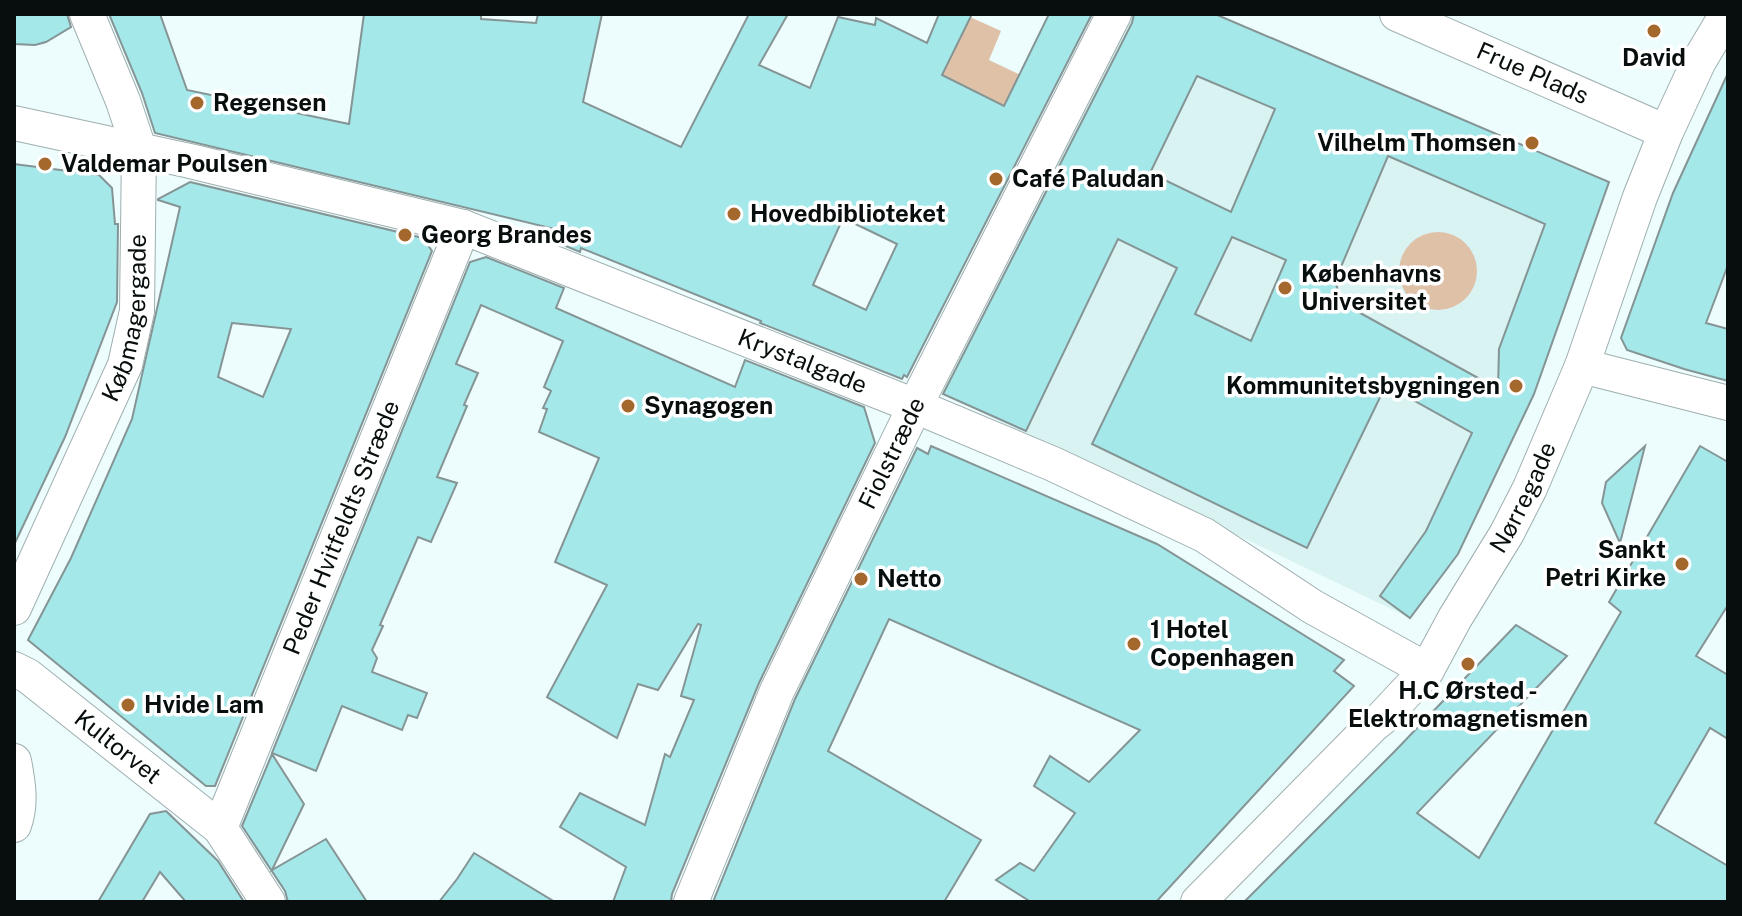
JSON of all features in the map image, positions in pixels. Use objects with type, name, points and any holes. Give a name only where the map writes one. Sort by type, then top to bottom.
[{"type":"street","name":"Købmagergade","points":[[14,608],[125,365],[137,311],[139,149],[87,14]]},
{"type":"street","name":"Fiolstræde","points":[[691,902],[777,691],[915,406],[1114,14]]},
{"type":"street","name":"Frue Plads","points":[[1397,14],[1666,132]]},
{"type":"street","name":"Nørregade","points":[[1198,902],[1427,670],[1507,533],[1557,428],[1666,132],[1718,48],[1727,14]]},
{"type":"street","name":"Krystalgade","points":[[14,123],[139,149],[463,227],[1053,464],[1204,535],[1313,607],[1427,670]]},
{"type":"street","name":"Peder Hvitfeldts Stræde","points":[[220,828],[463,227]]},
{"type":"street","points":[[1582,366],[1728,403]]},
{"type":"street","name":"Kultorvet","points":[[14,669],[28,676],[220,828],[268,902]]},
{"type":"street","points":[[14,761],[19,789],[18,816],[14,825]]},
{"type":"shaded area","name":"Københavns Universitet","points":[[1129,14],[1215,14],[1609,182],[1534,394],[1458,554],[1410,618],[945,395]]},
{"type":"shaded area","points":[[970,17],[1001,31],[989,60],[1046,87],[1030,119],[942,75]]},
{"type":"shaded area","points":[[1438,232],[1453,235],[1470,249],[1477,271],[1474,286],[1460,303],[1438,310],[1423,307],[1406,293],[1399,271],[1402,256],[1416,239]]},
{"type":"building","points":[[14,14],[67,14],[71,27],[46,42],[14,44]]},
{"type":"building","points":[[109,14],[160,14],[187,90],[349,124],[364,14],[481,14],[481,19],[536,23],[538,14],[602,14],[583,102],[681,147],[749,14],[788,14],[759,65],[810,88],[838,17],[875,25],[876,18],[927,43],[939,14],[972,14],[942,75],[1004,106],[1049,14],[1092,14],[907,377],[904,375],[902,379],[581,248],[580,252],[546,238],[567,232],[155,133]],"holes":[[[843,218],[897,244],[866,310],[813,285]]]},
{"type":"building","name":"Københavns Universitet","points":[[1134,14],[1215,14],[1609,182],[1534,394],[1458,554],[1410,618],[1380,596],[1426,531],[1472,433],[1386,385],[1307,548],[1092,444],[1177,268],[1118,239],[1026,431],[943,394]],"holes":[[[1197,76],[1275,109],[1231,212],[1150,173]],[[1388,156],[1545,224],[1499,349],[1498,389],[1342,303],[1335,281]],[[1232,237],[1286,260],[1251,341],[1195,314]]]},
{"type":"building","points":[[1728,73],[1728,265],[1706,323],[1728,329],[1728,381],[1627,350],[1621,338],[1673,193]]},
{"type":"building","points":[[14,164],[99,175],[112,188],[115,224],[118,224],[117,302],[65,437],[14,545]]},
{"type":"building","points":[[190,182],[423,238],[432,251],[215,786],[206,786],[28,640],[71,558],[132,419],[180,207],[158,199]],"holes":[[[232,323],[291,329],[263,397],[218,377]]]},
{"type":"building","points":[[486,257],[564,288],[556,308],[735,387],[745,360],[864,407],[875,443],[759,683],[671,902],[613,902],[626,867],[560,827],[580,793],[645,825],[665,754],[670,757],[694,700],[681,696],[701,625],[698,624],[658,690],[638,684],[617,738],[547,697],[607,585],[555,562],[599,458],[539,432],[547,409],[543,408],[551,391],[544,387],[563,341],[481,305],[456,364],[478,373],[437,477],[457,483],[431,542],[418,537],[372,650],[377,658],[372,672],[427,693],[417,718],[408,715],[402,730],[342,706],[316,771],[272,753],[470,262]]},
{"type":"building","name":"1 Hotel Copenhagen","points":[[931,446],[1157,544],[1344,660],[1334,671],[1354,686],[1156,902],[1031,902],[996,880],[1020,863],[1034,871],[1075,813],[1034,786],[1050,756],[1089,782],[1140,730],[889,619],[828,751],[981,840],[944,902],[713,902],[795,699],[917,448],[928,454]]},
{"type":"building","points":[[1645,446],[1620,543],[1602,503],[1606,482]]},
{"type":"building","points":[[1700,446],[1728,462],[1728,605],[1696,656],[1728,675],[1728,739],[1710,728],[1655,823],[1728,866],[1728,902],[1244,902],[1516,625],[1567,656],[1417,813],[1479,858],[1621,612],[1609,602]]},
{"type":"building","points":[[272,754],[304,804],[272,870],[326,839],[367,902],[288,902],[285,891],[242,826]]},
{"type":"building","points":[[166,811],[218,861],[244,902],[186,902],[160,872],[142,902],[98,902],[150,814]]},
{"type":"building","points":[[474,853],[555,902],[439,902]]},
{"type":"place","name":"David","points":[[1654,31]]},
{"type":"place","name":"Regensen","points":[[197,103]]},
{"type":"place","name":"Vilhelm Thomsen","points":[[1532,143]]},
{"type":"place","name":"Valdemar Poulsen","points":[[45,164]]},
{"type":"place","name":"Café Paludan","points":[[996,179]]},
{"type":"place","name":"Hovedbiblioteket","points":[[734,214]]},
{"type":"place","name":"Georg Brandes","points":[[405,235]]},
{"type":"place","name":"Københavns Universitet","points":[[1285,288]]},
{"type":"place","name":"Kommunitetsbygningen","points":[[1516,386]]},
{"type":"place","name":"Synagogen","points":[[628,406]]},
{"type":"place","name":"Sankt Petri Kirke","points":[[1682,564]]},
{"type":"place","name":"Netto","points":[[861,579]]},
{"type":"place","name":"1 Hotel Copenhagen","points":[[1134,644]]},
{"type":"place","name":"H.C Ørsted - Elektromagnetismen","points":[[1468,664]]},
{"type":"place","name":"Hvide Lam","points":[[128,705]]}]
